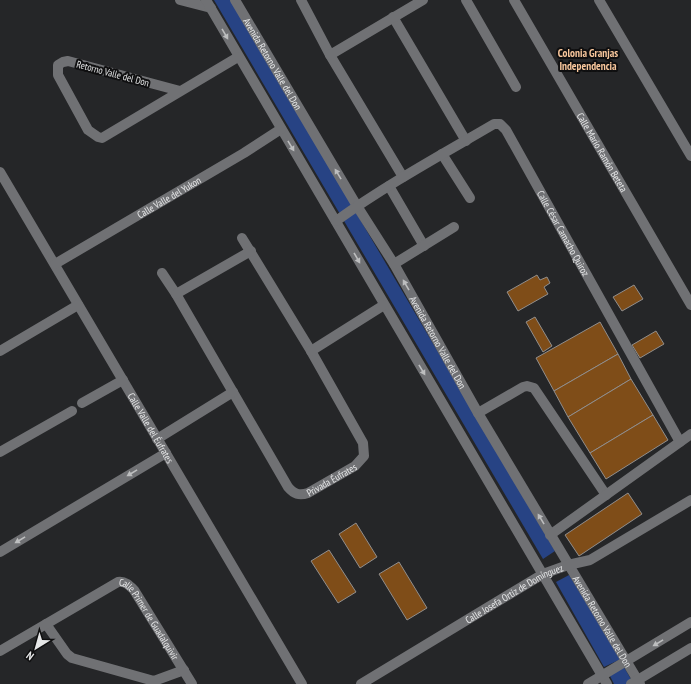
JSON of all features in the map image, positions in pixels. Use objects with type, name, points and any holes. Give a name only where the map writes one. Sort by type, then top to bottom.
[{"type":"street","points":[[180,0],[208,4],[604,680]]},
{"type":"street","name":"Avenida Retorno Valle del Don","points":[[235,0],[357,206],[394,264],[478,413],[627,661],[636,683]]},
{"type":"street","points":[[301,0],[330,55],[404,177]]},
{"type":"street","points":[[330,55],[423,0]]},
{"type":"street","points":[[466,0],[516,87]]},
{"type":"street","name":"Calle Mario Ramón Beteta","points":[[514,0],[691,305]]},
{"type":"street","points":[[599,0],[691,156]]},
{"type":"street","points":[[393,17],[466,141]]},
{"type":"street","name":"Retorno Valle del Don","points":[[180,91],[68,61],[58,65],[57,70],[58,75],[88,130],[102,138],[238,57]]},
{"type":"street","name":"Calle César Camacho Quiroz","points":[[336,221],[357,206],[442,154],[494,124],[500,124],[506,130],[680,442]]},
{"type":"street","name":"Calle Valle del Yukon","points":[[55,264],[244,153],[281,129]]},
{"type":"street","points":[[442,154],[470,198]]},
{"type":"street","name":"Calle Valle del Éufrates","points":[[0,172],[302,684]]},
{"type":"street","points":[[389,186],[424,246]]},
{"type":"street","points":[[394,264],[454,227]]},
{"type":"street","name":"Privada Éufrates","points":[[162,273],[234,392],[288,487],[297,494],[302,495],[308,493],[355,466],[364,456],[363,443],[311,351],[242,238]]},
{"type":"street","points":[[176,294],[251,252]]},
{"type":"street","points":[[0,351],[78,305]]},
{"type":"street","points":[[311,351],[384,305]]},
{"type":"street","points":[[82,403],[123,380]]},
{"type":"street","points":[[478,413],[527,386],[534,388],[606,495]]},
{"type":"street","points":[[157,439],[234,392]]},
{"type":"street","points":[[0,452],[72,411]]},
{"type":"street","points":[[550,535],[691,434]]},
{"type":"street","points":[[0,552],[166,453]]},
{"type":"street","name":"Calle Josefa Ortiz de Domínguez","points":[[361,684],[543,574],[568,565],[590,560],[691,500]]},
{"type":"street","name":"Calle Primer de Guadalquivir","points":[[0,651],[118,582],[125,583],[134,590],[192,684]]},
{"type":"street","points":[[588,684],[604,680],[627,661],[691,622]]},
{"type":"street","name":"Calle Primer de Guadalquivir","points":[[46,624],[67,654],[72,658],[154,682],[184,670]]},
{"type":"street","points":[[636,683],[691,648]]},
{"type":"shaded area","points":[[214,0],[231,0],[555,551],[543,559]]},
{"type":"shaded area","points":[[569,575],[621,659],[604,667],[556,582]]},
{"type":"shaded area","points":[[624,667],[632,681],[627,684],[614,684],[609,674]]},
{"type":"building","points":[[537,275],[540,280],[547,277],[550,283],[544,287],[548,294],[518,311],[507,292]]},
{"type":"building","points":[[634,285],[643,299],[622,311],[613,297]]},
{"type":"building","points":[[535,317],[552,346],[543,352],[526,322]]},
{"type":"building","points":[[600,322],[618,354],[554,391],[536,358]]},
{"type":"building","points":[[656,331],[664,344],[640,358],[632,345]]},
{"type":"building","points":[[618,354],[631,379],[568,417],[554,391]]},
{"type":"building","points":[[631,379],[653,415],[590,453],[568,417]]},
{"type":"building","points":[[653,415],[668,440],[606,479],[590,453]]},
{"type":"building","points":[[628,493],[642,514],[579,556],[565,535]]},
{"type":"building","points":[[356,523],[377,557],[360,568],[339,534]]},
{"type":"building","points":[[329,550],[356,592],[338,603],[311,561]]},
{"type":"building","points":[[399,562],[427,608],[407,620],[379,574]]},
{"type":"district","name":"Colonia Granjas Independencia","points":[[588,59]]}]
